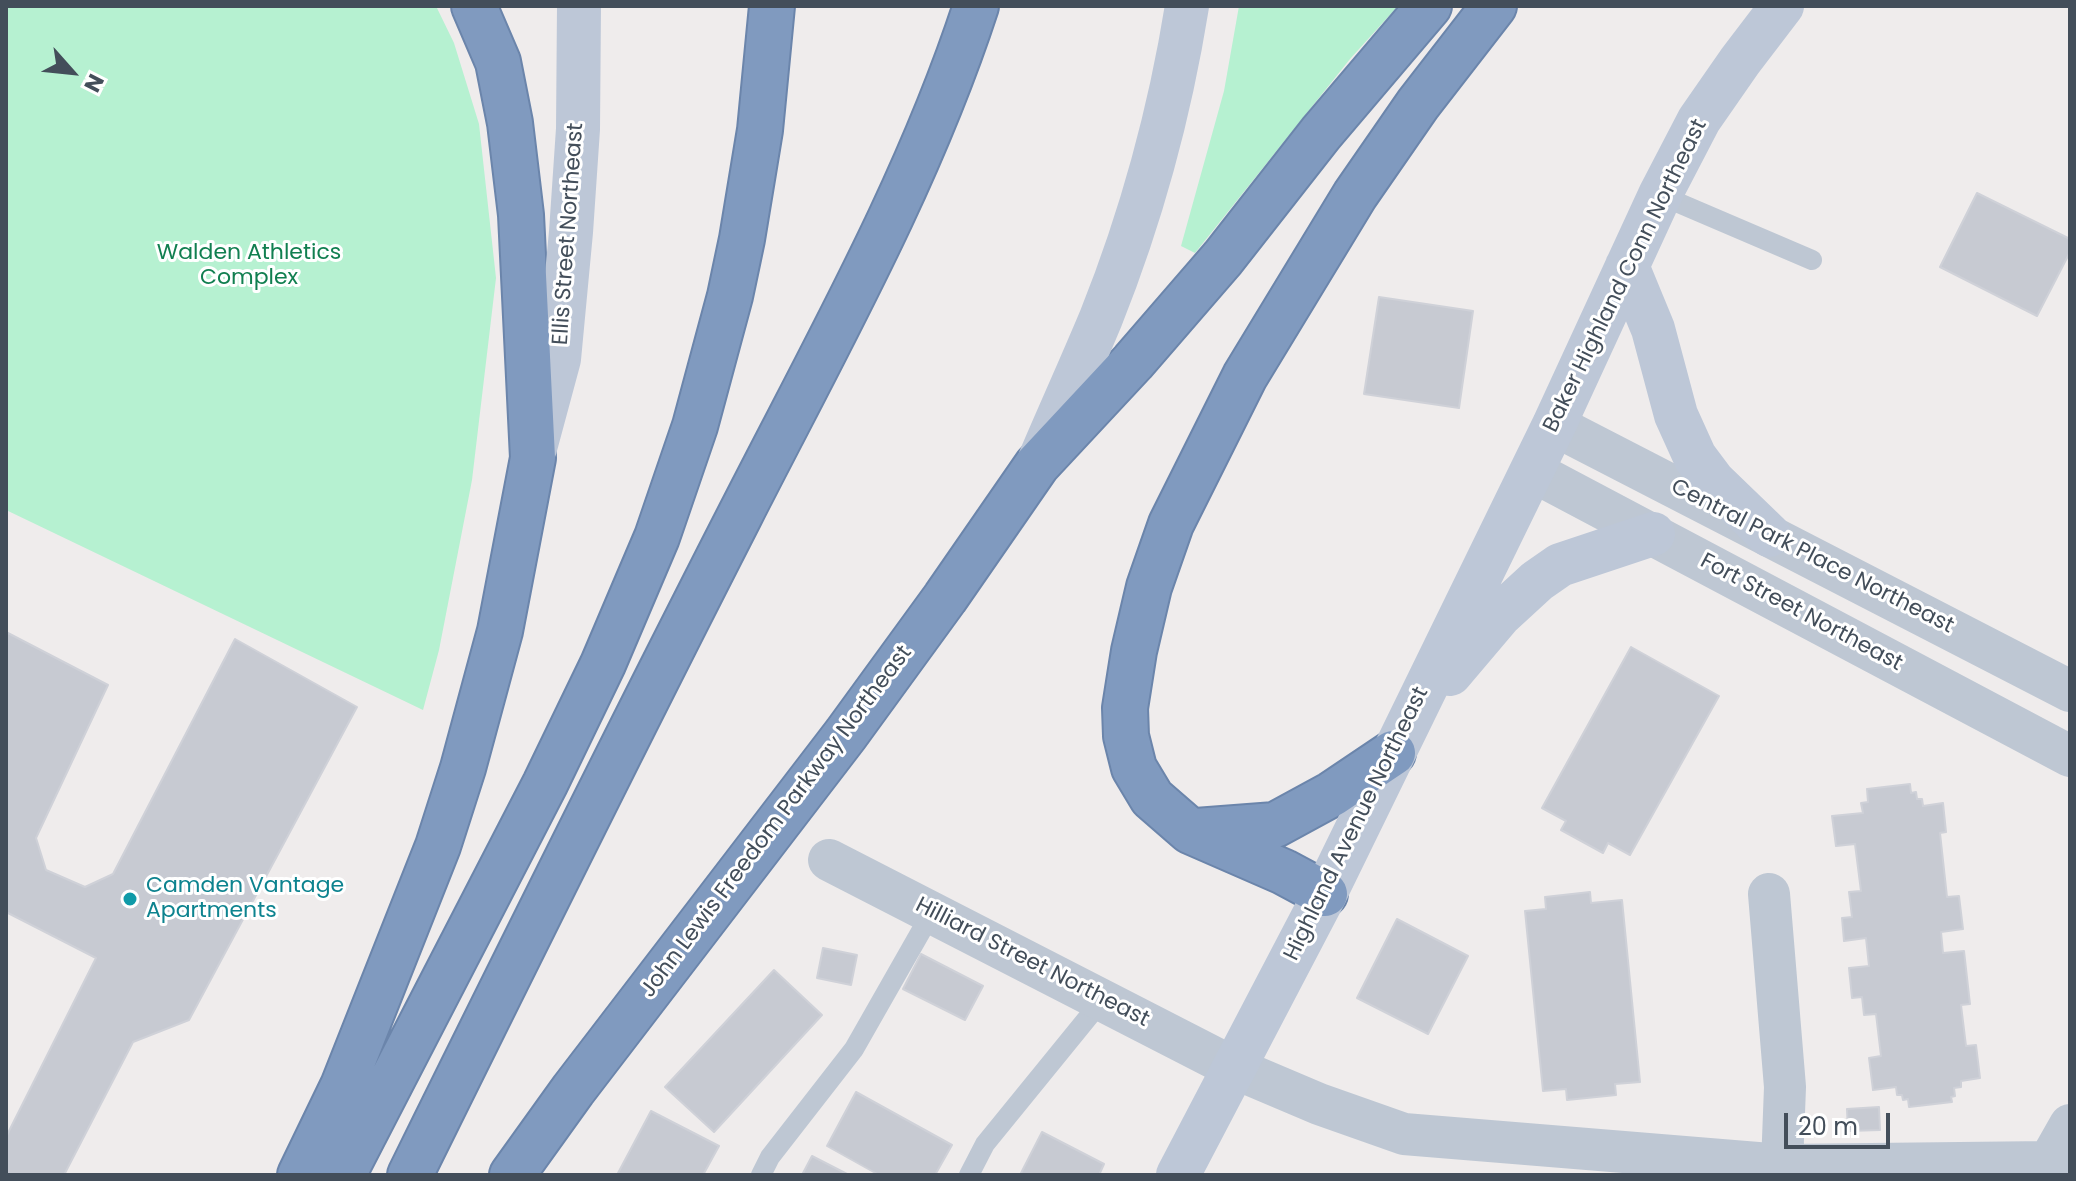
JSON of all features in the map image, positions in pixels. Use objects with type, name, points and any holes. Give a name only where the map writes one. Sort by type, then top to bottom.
[{"type":"highway","points":[[300,1175],[343,1086],[438,846],[500,631],[533,458],[521,215],[510,123],[498,62],[474,6]]},
{"type":"highway","points":[[343,1175],[545,784],[603,664],[657,537],[695,426],[730,296],[760,130],[772,6]]},
{"type":"highway","name":"John Lewis Freedom Parkway Northeast","points":[[512,1175],[573,1090],[846,734],[1037,465],[1133,362],[1223,258],[1321,133],[1429,6]]},
{"type":"highway","points":[[1325,894],[1284,872],[1190,831],[1152,798],[1134,768],[1126,736],[1125,708],[1134,651],[1149,587],[1171,524],[1245,376],[1355,195],[1418,104],[1494,6]]},
{"type":"highway","points":[[410,1175],[593,803],[900,200],[946,94],[976,7]]},
{"type":"highway","points":[[1190,831],[1275,825],[1332,794],[1397,745]]},
{"type":"main road","name":"Ellis Street Northeast","points":[[533,458],[559,359],[578,129],[579,6]]},
{"type":"main road","points":[[1037,465],[1101,317],[1126,250],[1165,119],[1187,6]]},
{"type":"main road","name":"Baker Highland Conn Northeast","points":[[1532,471],[1660,195],[1699,120],[1782,6]]},
{"type":"main road","points":[[1627,266],[1653,329],[1676,415],[1695,457],[1713,481],[1769,535]]},
{"type":"main road","name":"Highland Avenue Northeast","points":[[1178,1175],[1325,894],[1532,471]]},
{"type":"main road","points":[[1397,745],[1471,647],[1537,581],[1560,565],[1653,534]]},
{"type":"street","name":"Central Park Place Northeast","points":[[1554,425],[2070,691]]},
{"type":"street","name":"Fort Street Northeast","points":[[1532,471],[2070,756]]},
{"type":"street","name":"Hilliard Street Northeast","points":[[829,860],[1234,1068],[1319,1104],[1404,1134],[1781,1170],[2053,1168]]},
{"type":"street","points":[[1769,894],[1785,1087],[1781,1170]]},
{"type":"street","points":[[2053,1168],[2070,1125]]},
{"type":"lane","points":[[1660,195],[1812,260]]},
{"type":"lane","points":[[761,1175],[770,1157],[854,1049],[932,912]]},
{"type":"lane","points":[[969,1175],[985,1144],[1103,999]]},
{"type":"green space","name":"Walden Athletics Complex","points":[[6,6],[436,6],[454,43],[479,124],[496,278],[472,480],[439,650],[423,710],[6,510]]},
{"type":"green space","points":[[1239,6],[1398,6],[1350,59],[1195,253],[1181,246],[1224,91]]},
{"type":"building","points":[[1977,193],[2070,239],[2070,252],[2037,316],[1940,267]]},
{"type":"building","points":[[1379,297],[1473,311],[1459,408],[1364,394]]},
{"type":"building","name":"Camden Vantage Apartments","points":[[6,632],[108,685],[36,838],[46,870],[85,887],[113,874],[235,639],[357,707],[189,1020],[133,1042],[64,1175],[6,1175],[6,1137],[96,958],[6,912]]},
{"type":"building","points":[[1631,647],[1719,696],[1630,855],[1608,843],[1603,853],[1561,830],[1566,821],[1542,808]]},
{"type":"building","points":[[1910,784],[1911,793],[1916,792],[1923,806],[1943,803],[1946,832],[1940,833],[1947,897],[1959,896],[1963,929],[1941,932],[1943,953],[1964,951],[1970,1004],[1961,1005],[1966,1046],[1976,1045],[1980,1078],[1961,1081],[1961,1087],[1954,1088],[1952,1102],[1909,1107],[1908,1099],[1903,1100],[1902,1095],[1897,1095],[1896,1087],[1873,1090],[1869,1058],[1881,1056],[1876,1014],[1864,1015],[1862,997],[1852,998],[1849,968],[1869,966],[1866,938],[1844,941],[1842,918],[1852,917],[1849,892],[1861,891],[1855,844],[1836,846],[1832,816],[1863,813],[1861,803],[1868,802],[1867,789]]},
{"type":"building","points":[[1590,892],[1591,903],[1622,900],[1640,1082],[1615,1084],[1616,1095],[1567,1100],[1566,1089],[1543,1091],[1525,911],[1546,909],[1545,897]]},
{"type":"building","points":[[1397,919],[1468,956],[1428,1034],[1357,998]]},
{"type":"building","points":[[823,948],[857,955],[851,985],[817,978]]},
{"type":"building","points":[[921,954],[983,986],[965,1020],[903,989]]},
{"type":"building","points":[[774,970],[822,1015],[714,1132],[665,1087]]},
{"type":"building","points":[[856,1092],[952,1145],[935,1175],[879,1175],[827,1146]]},
{"type":"building","points":[[1879,1107],[1880,1130],[1848,1131],[1847,1109]]},
{"type":"building","points":[[651,1111],[719,1146],[703,1175],[617,1175]]},
{"type":"building","points":[[1042,1132],[1104,1164],[1099,1175],[1020,1175]]},
{"type":"building","points":[[812,1156],[849,1175],[802,1175]]},
{"type":"place","name":"Camden Vantage Apartments","points":[[130,899]]}]
